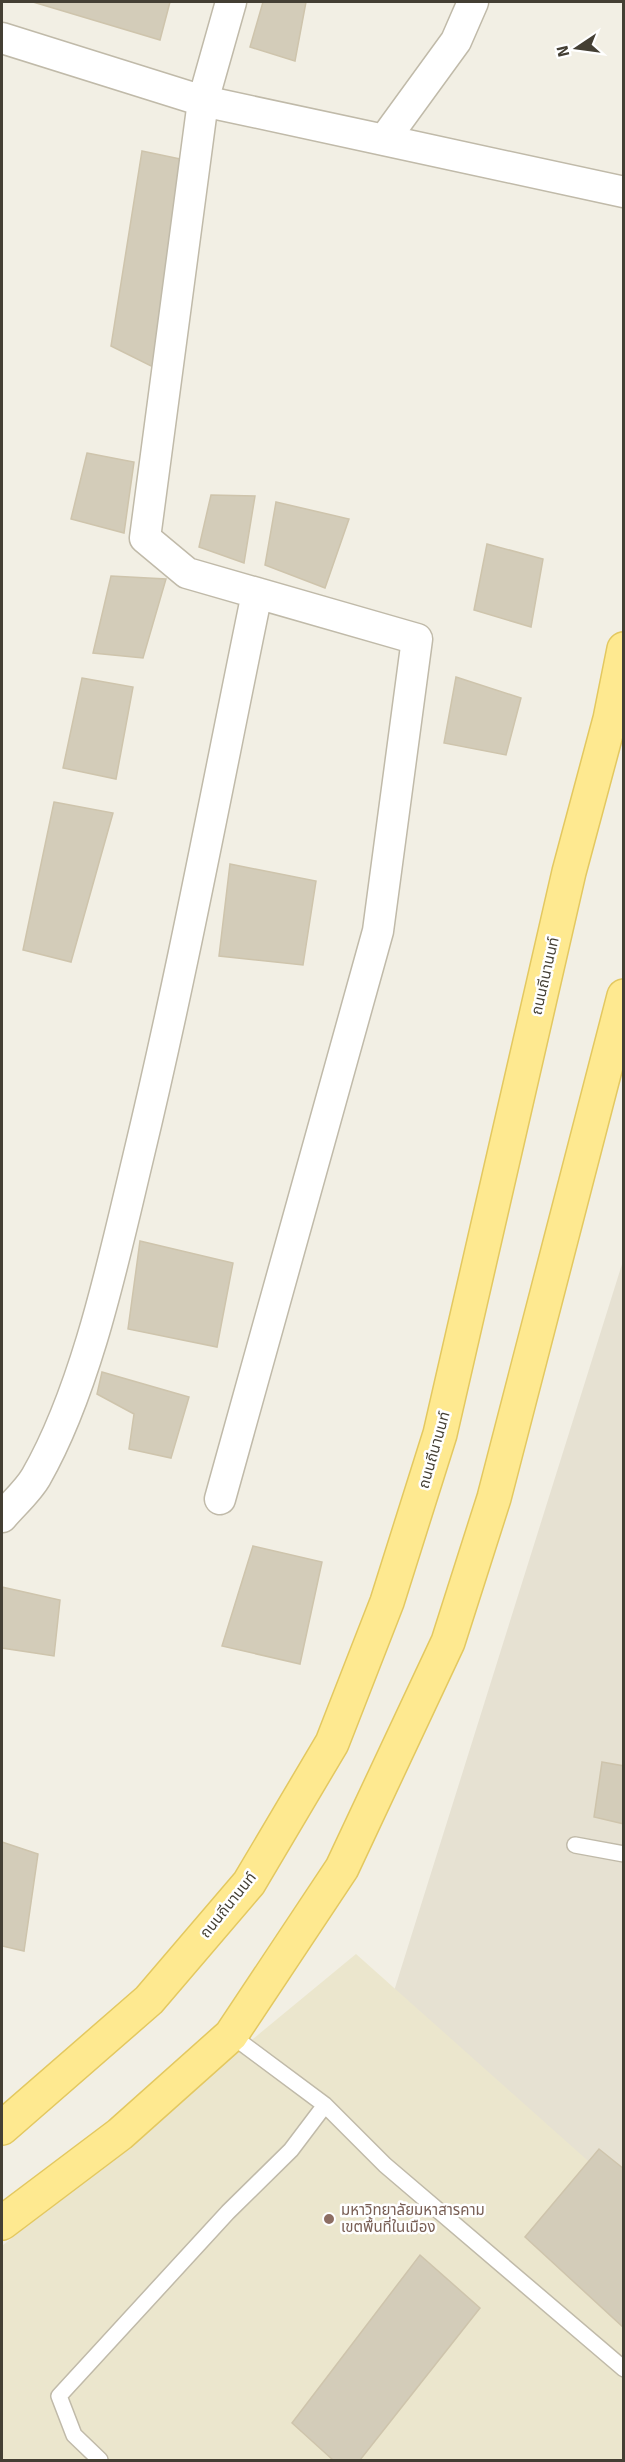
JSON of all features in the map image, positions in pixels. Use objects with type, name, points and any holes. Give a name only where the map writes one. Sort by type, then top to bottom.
[{"type":"main road","name":"ถนนถีนานนท์","points":[[2,2128],[157,1991],[249,1883],[332,1743],[387,1602],[440,1434],[568,872],[617,721],[624,649]]},
{"type":"main road","points":[[2,2223],[120,2134],[231,2035],[342,1868],[448,1642],[494,1498],[624,996]]},
{"type":"street","points":[[220,1499],[378,931],[417,639],[187,573],[145,538],[203,101],[231,2]]},
{"type":"street","points":[[384,140],[456,40],[473,2]]},
{"type":"street","points":[[2,38],[203,101],[624,192]]},
{"type":"street","points":[[2,1517],[35,1479],[62,1423],[83,1364],[158,1075],[257,593]]},
{"type":"lane","points":[[575,1845],[624,1854]]},
{"type":"lane","points":[[231,2035],[325,2105],[385,2165],[624,2369]]},
{"type":"lane","points":[[100,2460],[74,2435],[59,2396],[228,2212],[291,2150],[325,2105]]},
{"type":"shaded area","name":"มหาวิทยาลัยมหาสารคาม เขตพื้นที่ในเมือง","points":[[623,1261],[623,2460],[2,2460],[389,2007]]},
{"type":"shaded area","name":"มหาวิทยาลัยมหาสารคาม เขตพื้นที่ในเมือง","points":[[356,1954],[623,2192],[623,2460],[2,2460],[2,2246]]},
{"type":"building","points":[[33,2],[170,2],[160,40]]},
{"type":"building","points":[[263,2],[306,2],[295,61],[250,47]]},
{"type":"building","points":[[142,151],[195,162],[153,367],[111,346]]},
{"type":"building","points":[[87,453],[134,462],[124,533],[71,519]]},
{"type":"building","points":[[211,495],[255,496],[244,563],[199,547]]},
{"type":"building","points":[[276,502],[349,519],[325,588],[265,565]]},
{"type":"building","points":[[487,544],[543,559],[531,627],[474,610]]},
{"type":"building","points":[[111,576],[166,579],[143,658],[93,653]]},
{"type":"building","points":[[456,677],[521,698],[506,755],[444,743]]},
{"type":"building","points":[[82,678],[133,687],[116,779],[63,768]]},
{"type":"building","points":[[54,802],[113,813],[71,962],[23,950]]},
{"type":"building","points":[[230,864],[316,881],[303,965],[219,956]]},
{"type":"building","points":[[140,1241],[233,1263],[217,1347],[128,1329]]},
{"type":"building","points":[[102,1372],[189,1397],[171,1458],[129,1449],[134,1414],[97,1394]]},
{"type":"building","points":[[253,1546],[322,1562],[300,1664],[222,1646]]},
{"type":"building","points":[[2,1587],[60,1600],[54,1656],[2,1648]]},
{"type":"building","points":[[602,1762],[624,1766],[624,1824],[594,1817]]},
{"type":"building","points":[[2,1842],[38,1854],[24,1951],[2,1946]]},
{"type":"building","points":[[599,2149],[624,2169],[624,2328],[525,2237]]},
{"type":"building","points":[[420,2255],[480,2308],[360,2460],[333,2460],[292,2423]]},
{"type":"place","name":"มหาวิทยาลัยมหาสารคาม เขตพื้นที่ในเมือง","points":[[329,2219]]}]
